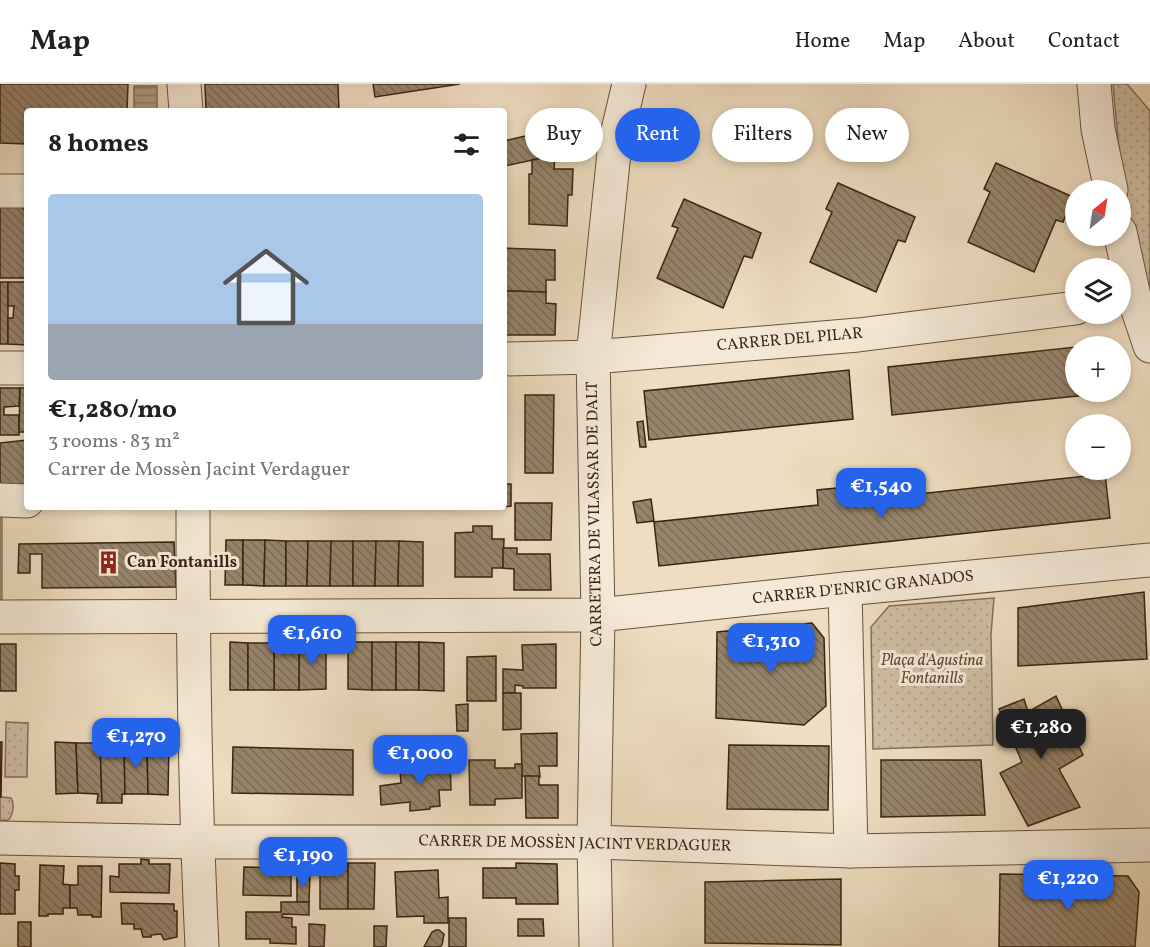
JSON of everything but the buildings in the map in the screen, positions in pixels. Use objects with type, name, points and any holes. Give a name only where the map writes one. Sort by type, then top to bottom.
[{"type":"street","points":[[184,84],[186,108]]},
{"type":"street","name":"CARRETERA DE VILASSAR DE DALT","points":[[596,947],[594,842],[598,615],[593,357],[615,143],[629,84]]},
{"type":"street","points":[[1094,84],[1098,129],[1109,180]]},
{"type":"street","points":[[0,191],[24,191]]},
{"type":"street","points":[[1131,308],[1150,346]]},
{"type":"street","name":"CARRER DEL PILAR","points":[[507,359],[593,357],[858,335],[1065,309]]},
{"type":"street","points":[[0,368],[24,368]]},
{"type":"street","points":[[0,500],[24,501]]},
{"type":"street","points":[[194,510],[193,616],[197,842],[202,947]]},
{"type":"street","name":"CARRER D'ENRIC GRANADOS","points":[[0,617],[598,615],[1150,560]]},
{"type":"street","points":[[845,589],[851,851]]},
{"type":"street","name":"CARRER DE MOSSÈN JACINT VERDAGUER","points":[[0,838],[197,842],[594,842],[851,851],[1150,845]]},
{"type":"green space","points":[[1113,84],[1127,84],[1150,111],[1150,292],[1131,229],[1131,180],[1122,180]]},
{"type":"green space","points":[[0,509],[2,509],[2,600],[0,600]]},
{"type":"green space","name":"Plaça d'Agustina Fontanills","points":[[994,598],[991,634],[993,745],[873,749],[871,627],[889,606]]},
{"type":"green space","points":[[6,722],[28,723],[27,777],[5,777]]},
{"type":"green space","points":[[0,797],[11,798],[13,807],[8,820],[0,821]]},
{"type":"shaded area","points":[[134,86],[157,86],[157,108],[134,108]]},
{"type":"place","name":"Can Fontanills","points":[[109,563]]}]
